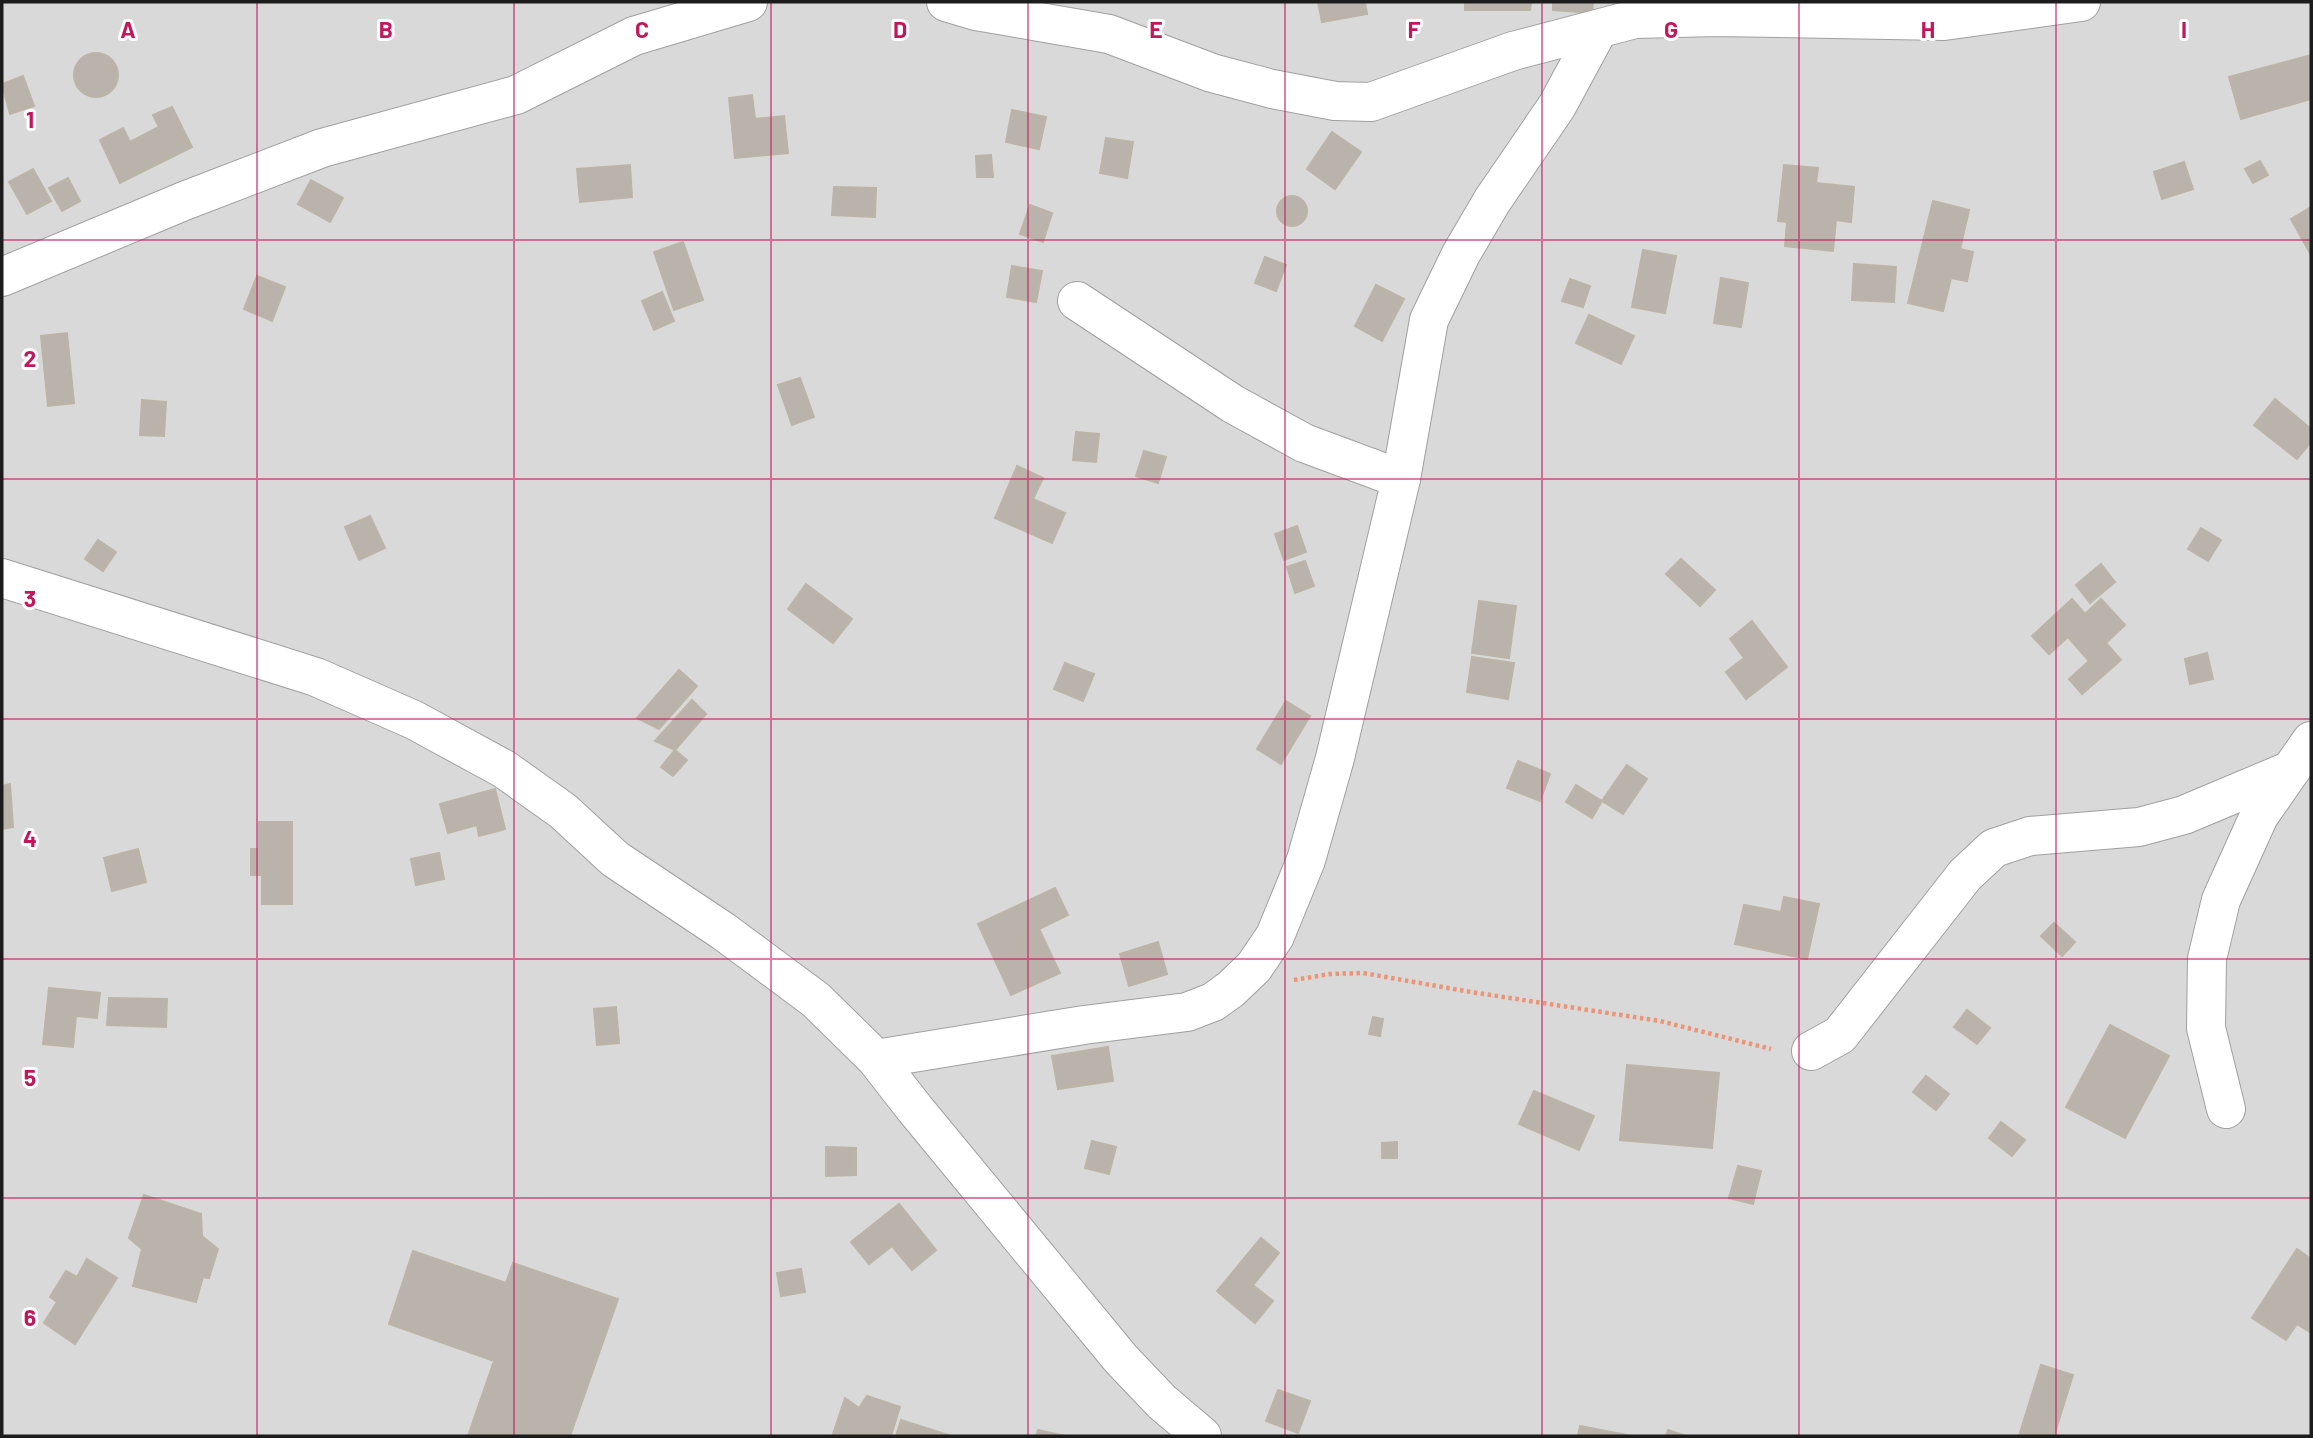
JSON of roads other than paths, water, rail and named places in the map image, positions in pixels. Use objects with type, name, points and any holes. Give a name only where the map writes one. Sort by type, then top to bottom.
[{"type":"street","points":[[2,277],[184,201],[322,148],[516,95],[634,36],[748,2]]},
{"type":"street","points":[[946,2],[976,11],[1109,34],[1212,73],[1272,89],[1335,101],[1371,102],[1513,51],[1598,30],[1638,11],[1718,17],[1944,21],[2081,2]]},
{"type":"street","points":[[876,1059],[1084,1025],[1187,1012],[1213,1002],[1254,967],[1275,936],[1306,860],[1335,758],[1401,479],[1429,320],[1461,254],[1492,201],[1557,106],[1598,30]]},
{"type":"street","points":[[1077,301],[1233,404],[1304,443],[1401,479]]},
{"type":"street","points":[[2,578],[316,677],[414,720],[504,769],[563,811],[615,859],[723,931],[817,1000],[876,1059],[1121,1359],[1163,1402],[1202,1436]]},
{"type":"street","points":[[1811,1051],[1840,1035],[1965,875],[1994,848],[2030,836],[2150,824],[2184,815],[2301,755]]},
{"type":"street","points":[[2226,1109],[2206,1028],[2207,959],[2221,900],[2235,867],[2259,816],[2301,755]]}]
